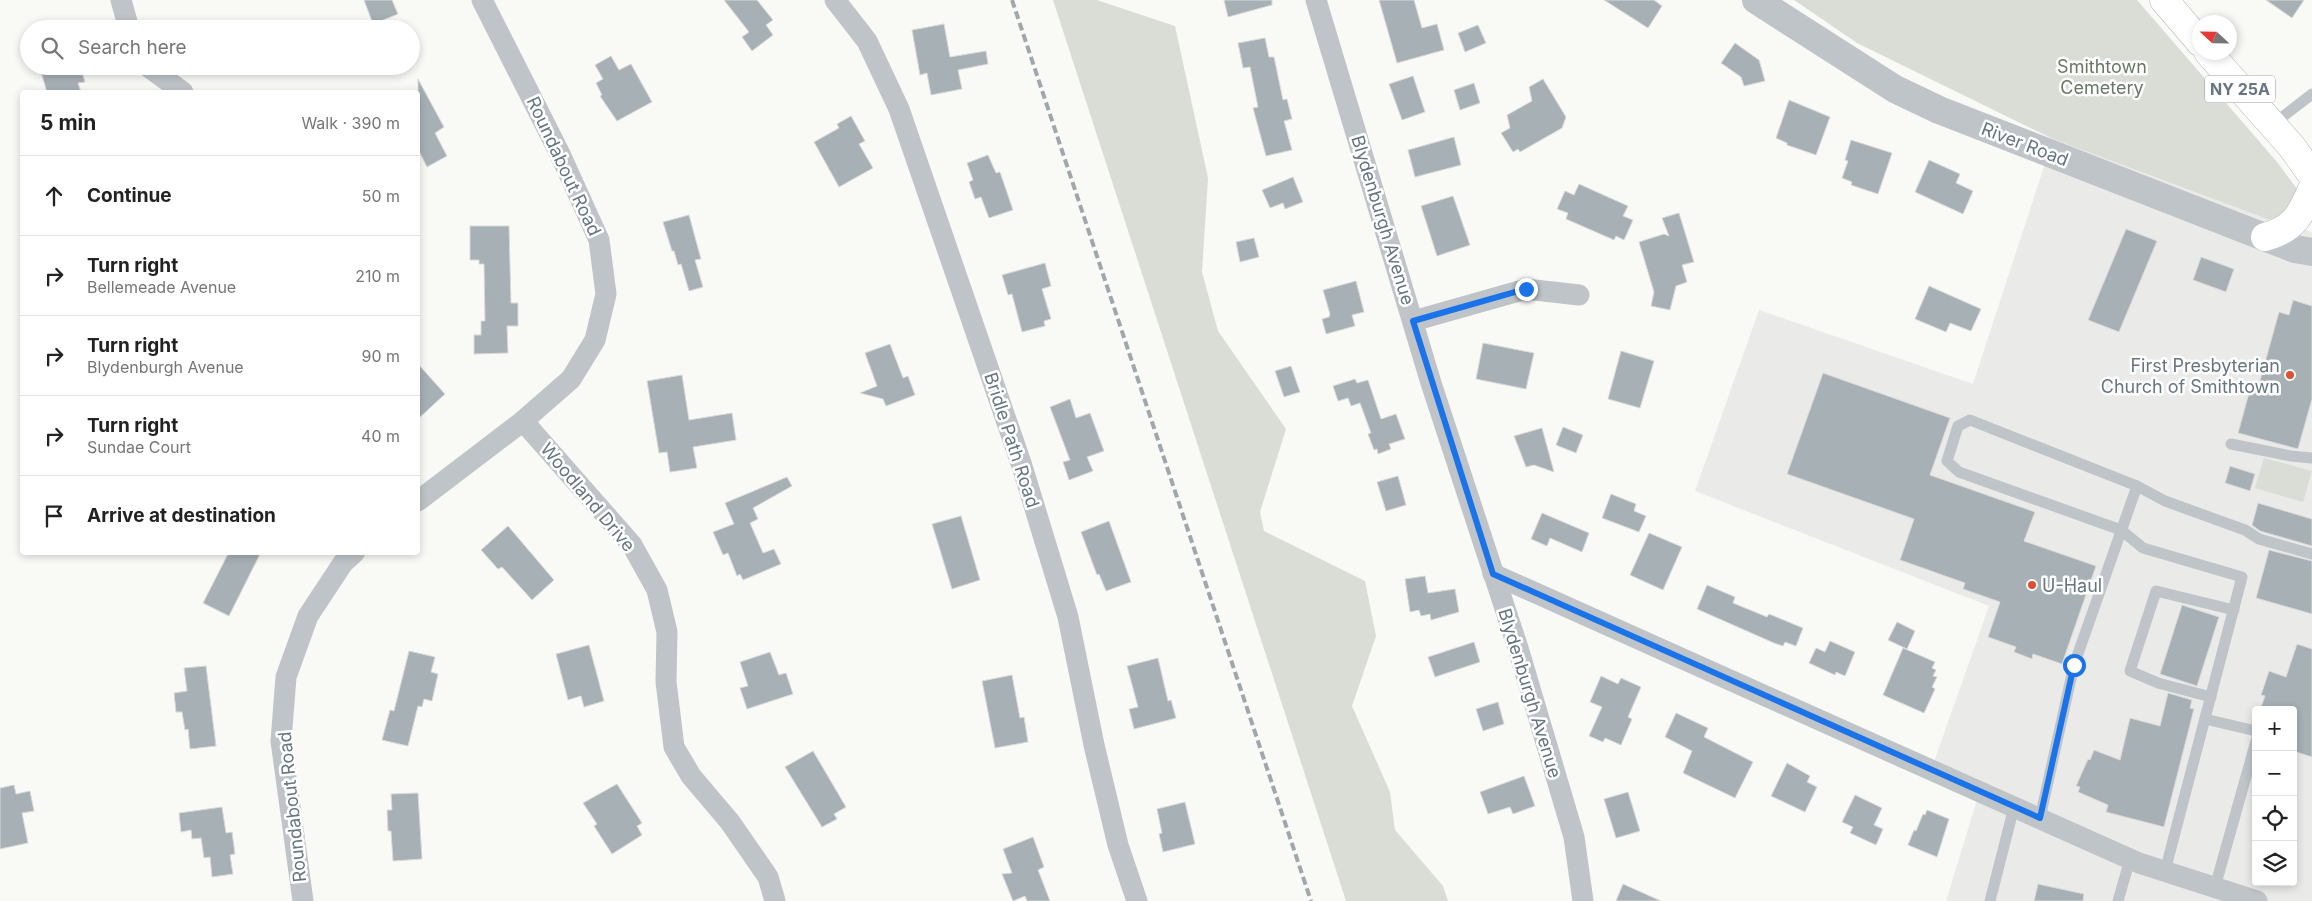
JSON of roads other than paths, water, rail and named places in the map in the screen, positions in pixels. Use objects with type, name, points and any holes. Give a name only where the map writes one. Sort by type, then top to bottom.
[{"type":"main road","points":[[2164,0],[2192,33]]},
{"type":"main road","name":"NY 25A","points":[[2215,60],[2292,146],[2312,175]]},
{"type":"main road","points":[[2266,237],[2281,233],[2294,223],[2312,189]]},
{"type":"street","points":[[120,0],[126,20]]},
{"type":"street","name":"Roundabout Road","points":[[420,499],[523,421],[571,379],[595,340],[606,294],[599,240],[560,154],[482,0]]},
{"type":"street","name":"Bridle Path Road","points":[[835,0],[867,41],[899,108],[1022,466],[1068,617],[1118,845],[1136,901]]},
{"type":"street","name":"Blydenburgh Avenue","points":[[1316,0],[1413,321],[1518,648],[1574,837],[1583,901]]},
{"type":"street","name":"River Road","points":[[1756,0],[1887,84],[1939,110],[2304,252],[2312,252]]},
{"type":"street","points":[[159,75],[180,90]]},
{"type":"street","points":[[1413,321],[1526,289],[1579,295]]},
{"type":"street","name":"Woodland Drive","points":[[523,421],[632,545],[657,590],[667,632],[666,682],[674,748],[691,776],[730,822],[768,877],[775,901]]},
{"type":"street","name":"Roundabout Road","points":[[303,901],[282,741],[286,677],[308,616],[343,563],[352,555]]},
{"type":"street","points":[[1493,574],[2130,858],[2165,872],[2257,901]]},
{"type":"lane","points":[[2272,125],[2312,94]]},
{"type":"lane","points":[[2165,872],[2242,577],[2143,548],[2122,530],[1959,472],[1947,461],[1958,426],[1970,420],[2137,486],[2165,501],[2245,530],[2259,539],[2312,554]]},
{"type":"lane","points":[[2231,444],[2291,456],[2312,458]]},
{"type":"lane","points":[[2040,818],[2074,665],[2137,486]]},
{"type":"lane","points":[[2211,697],[2158,683],[2130,671],[2156,591],[2234,610]]},
{"type":"lane","points":[[2205,719],[2252,731]]},
{"type":"lane","points":[[2215,887],[2253,751]]},
{"type":"lane","points":[[1990,901],[2014,807]]},
{"type":"lane","points":[[2118,901],[2130,858]]},
{"type":"railway","points":[[1012,0],[1311,901]]},
{"type":"place","name":"First Presbyterian Church of Smithtown","points":[[2290,375]]},
{"type":"place","name":"U-Haul","points":[[2032,585]]},
{"type":"park label","name":"Smithtown Cemetery","points":[[2102,76]]}]
